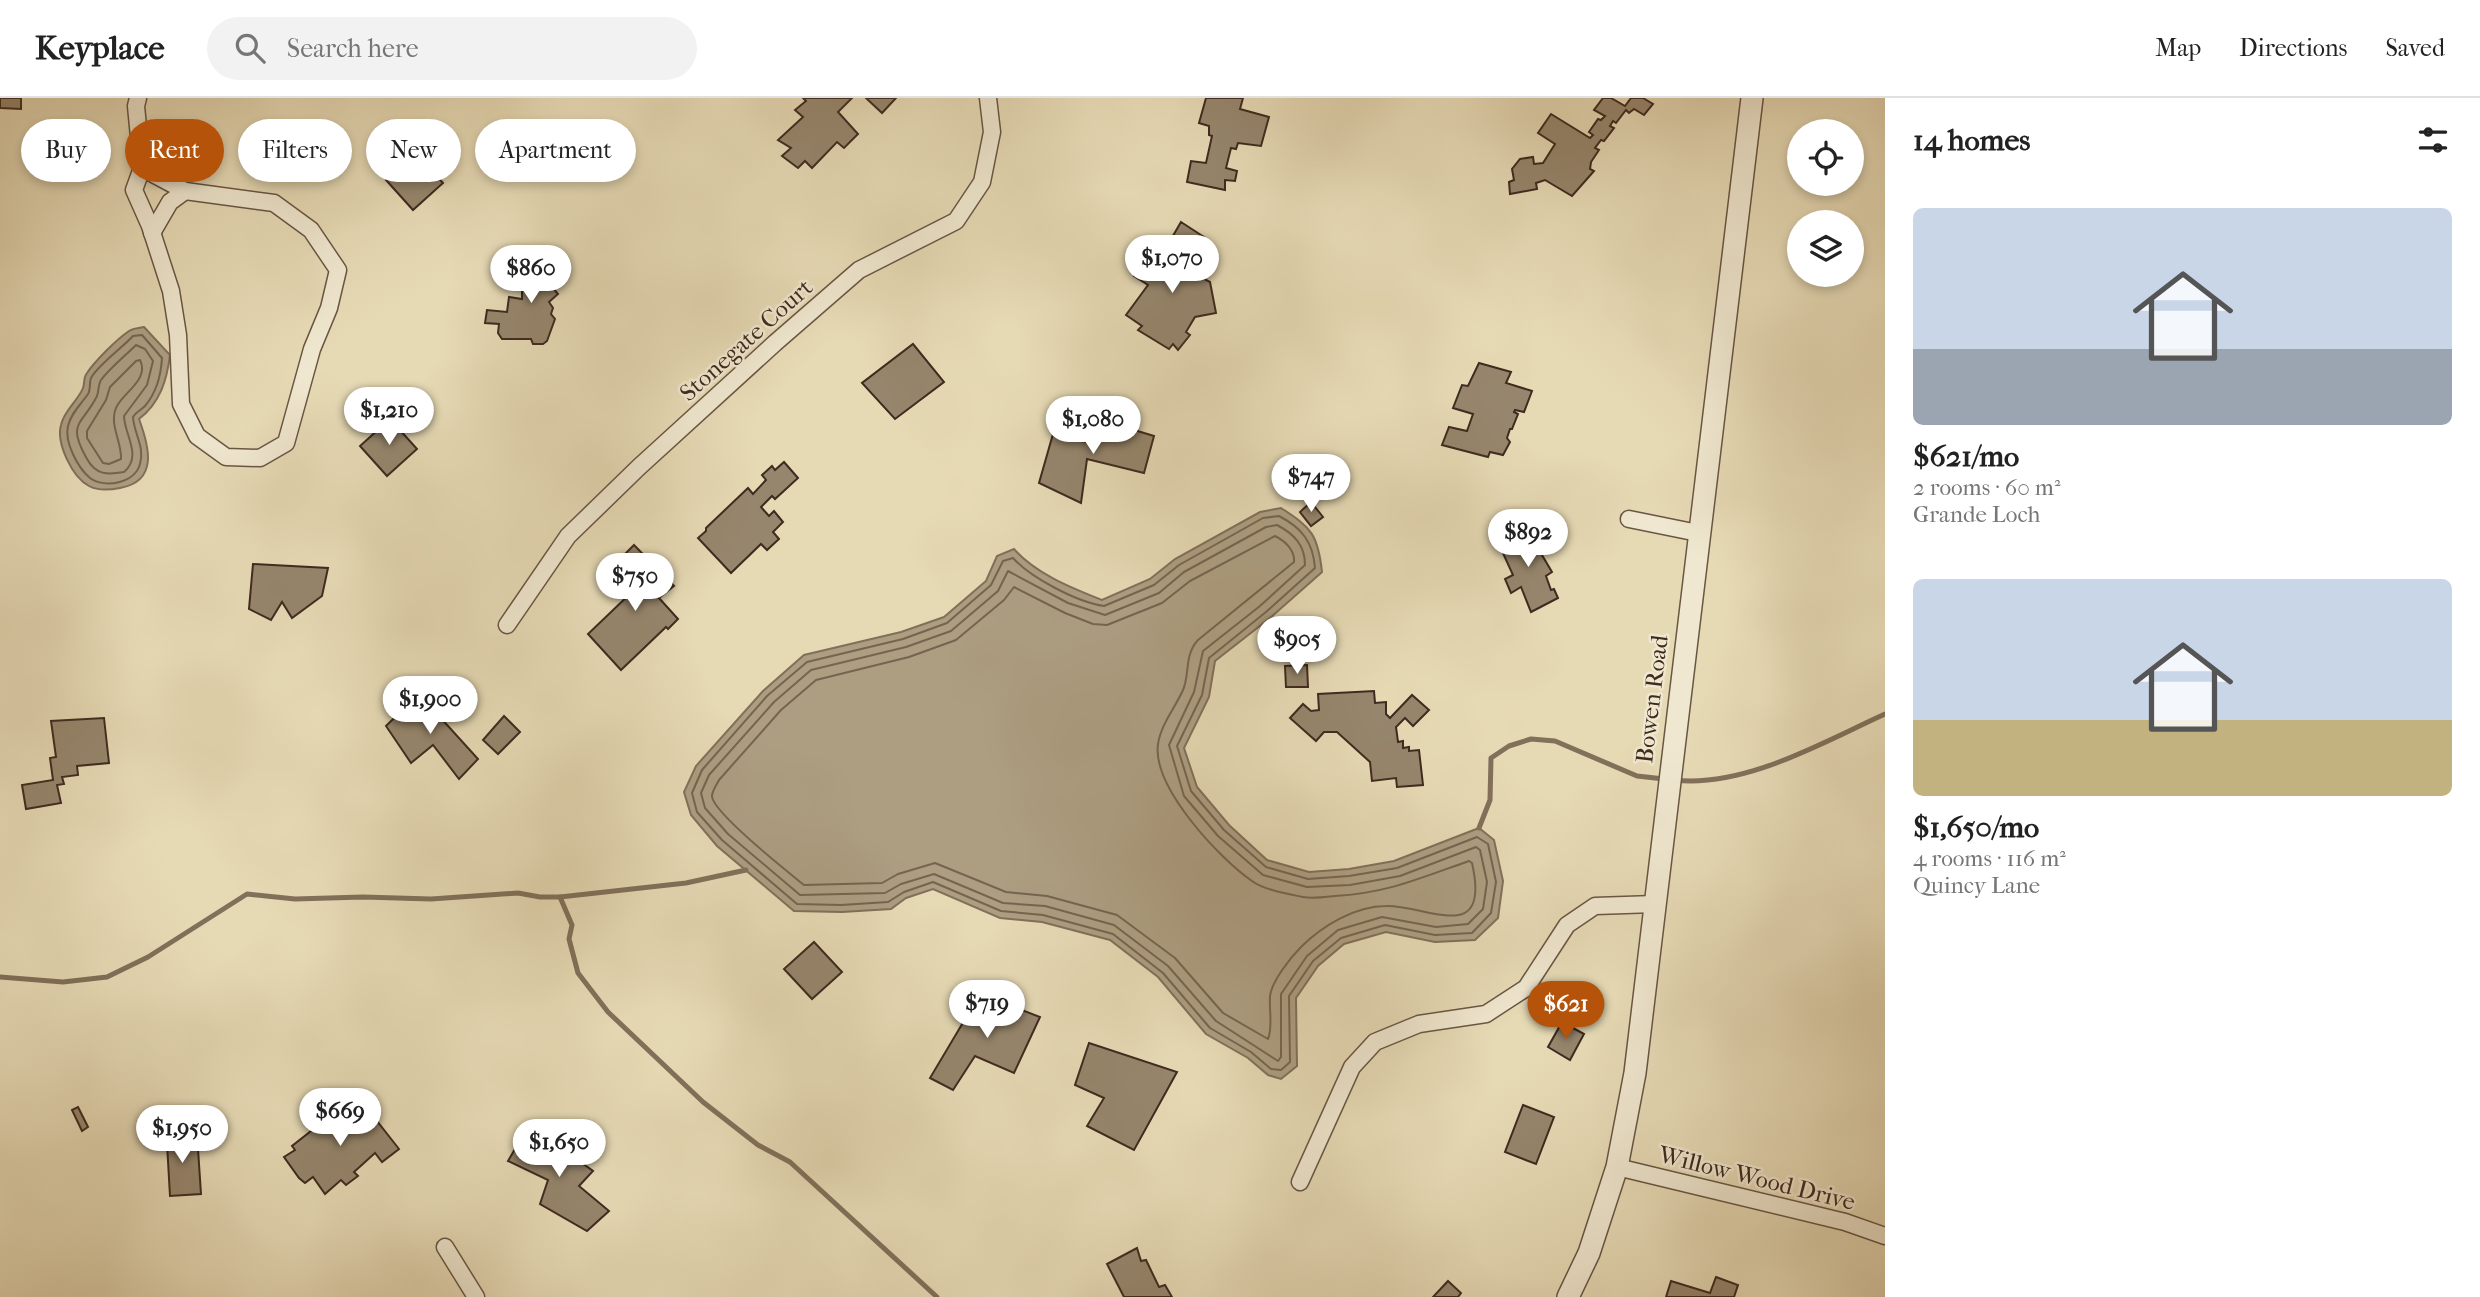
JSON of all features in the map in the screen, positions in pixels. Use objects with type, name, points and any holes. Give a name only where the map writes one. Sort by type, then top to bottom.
[{"type":"street","points":[[137,119],[138,98]]},
{"type":"street","name":"Stonegate Court","points":[[507,625],[568,536],[775,343],[859,270],[956,221],[982,182],[992,132],[988,98]]},
{"type":"street","name":"Bowen Road","points":[[1568,1297],[1589,1253],[1617,1167],[1634,1073],[1752,98]]},
{"type":"street","points":[[137,182],[134,190],[152,233],[171,291],[178,335],[181,404],[197,436],[226,457],[260,458],[286,443],[312,349],[329,308],[338,270],[312,230],[274,203],[186,191],[169,182]]},
{"type":"street","points":[[152,233],[170,202],[186,191]]},
{"type":"street","points":[[1629,519],[1698,533]]},
{"type":"street","points":[[1300,1182],[1352,1068],[1375,1042],[1419,1024],[1486,1014],[1526,988],[1567,925],[1595,906],[1655,904]]},
{"type":"street","name":"Willow Wood Drive","points":[[1617,1167],[1845,1222],[1885,1236]]},
{"type":"street","points":[[445,1247],[477,1297]]},
{"type":"water","points":[[144,327],[170,355],[161,390],[152,406],[139,419],[148,451],[146,470],[141,478],[132,484],[112,489],[93,488],[83,482],[71,467],[63,450],[61,425],[81,393],[86,375],[95,362],[129,331]]},
{"type":"water","points":[[1281,508],[1300,521],[1312,534],[1322,572],[1270,618],[1215,661],[1209,697],[1184,748],[1197,787],[1229,825],[1267,860],[1309,872],[1349,869],[1394,861],[1479,828],[1494,840],[1503,881],[1498,918],[1475,940],[1435,942],[1386,932],[1344,944],[1318,966],[1296,998],[1297,1066],[1281,1079],[1268,1075],[1248,1058],[1206,1034],[1158,977],[1110,940],[1042,922],[1000,918],[933,889],[906,898],[891,909],[794,911],[717,846],[691,815],[684,792],[696,766],[763,691],[804,655],[901,632],[944,617],[986,581],[997,556],[1014,549],[1044,573],[1102,600],[1150,579],[1175,559],[1260,512]]},
{"type":"building","points":[[0,98],[21,98],[21,109],[0,108]]},
{"type":"building","points":[[803,98],[852,98],[838,112],[858,134],[844,148],[837,142],[812,168],[805,161],[798,168],[782,156],[791,148],[778,140],[803,117],[795,110],[806,101]]},
{"type":"building","points":[[866,98],[896,98],[882,113]]},
{"type":"building","points":[[1206,98],[1243,98],[1240,109],[1269,117],[1261,146],[1238,143],[1236,149],[1231,148],[1226,168],[1237,171],[1235,181],[1225,180],[1225,190],[1187,182],[1191,161],[1206,163],[1212,136],[1209,135],[1209,126],[1199,123]]},
{"type":"building","points":[[1603,98],[1611,98],[1625,106],[1631,98],[1643,98],[1653,104],[1644,115],[1634,109],[1629,113],[1626,110],[1616,123],[1613,121],[1610,126],[1614,128],[1595,148],[1599,150],[1590,169],[1594,171],[1572,196],[1545,180],[1536,183],[1537,189],[1510,194],[1509,182],[1514,180],[1512,169],[1520,159],[1533,157],[1534,164],[1543,163],[1555,144],[1538,133],[1551,114],[1590,138],[1593,135],[1589,132],[1598,119],[1601,120],[1605,116],[1594,110]]},
{"type":"building","points":[[388,182],[442,182],[443,183],[413,210]]},
{"type":"building","points":[[1181,222],[1204,237],[1183,268],[1210,282],[1216,313],[1195,317],[1186,332],[1190,335],[1178,350],[1173,344],[1169,349],[1138,330],[1142,326],[1126,315],[1148,285],[1134,276],[1148,258],[1172,270],[1186,253],[1170,241]]},
{"type":"building","points":[[552,249],[566,264],[554,273],[559,280],[552,287],[558,294],[549,302],[553,308],[551,314],[555,319],[547,341],[533,344],[531,339],[502,339],[498,333],[499,324],[485,323],[487,310],[507,312],[509,297],[522,299],[522,286],[531,288],[535,285],[534,272],[530,267]]},
{"type":"building","points":[[913,344],[944,382],[895,419],[862,383]]},
{"type":"building","points":[[1479,363],[1511,372],[1506,383],[1532,391],[1524,412],[1514,412],[1518,414],[1510,429],[1507,438],[1510,442],[1503,455],[1490,452],[1488,457],[1442,445],[1449,427],[1467,431],[1473,414],[1453,408],[1462,385],[1468,386]]},
{"type":"building","points":[[1091,417],[1154,436],[1144,473],[1087,459],[1081,503],[1039,483],[1053,434],[1086,442]]},
{"type":"building","points":[[390,419],[417,449],[387,476],[360,446]]},
{"type":"building","points":[[784,462],[798,478],[775,499],[772,496],[761,507],[769,516],[774,511],[783,522],[773,532],[779,539],[767,550],[761,544],[731,573],[698,538],[748,488],[753,494],[766,480],[762,475],[772,466],[775,470]]},
{"type":"building","points":[[1311,502],[1323,517],[1311,526],[1300,512]]},
{"type":"building","points":[[1522,525],[1526,537],[1534,532],[1542,549],[1539,550],[1552,572],[1546,576],[1551,590],[1554,589],[1558,598],[1531,612],[1521,587],[1511,593],[1505,579],[1513,575],[1502,551],[1512,546],[1506,533]]},
{"type":"building","points":[[634,545],[674,586],[659,598],[678,619],[621,670],[588,634],[633,591],[639,598],[646,592],[617,562]]},
{"type":"building","points":[[253,564],[328,568],[322,596],[292,618],[282,602],[271,620],[249,609]]},
{"type":"building","points":[[1307,665],[1308,687],[1286,687],[1285,666]]},
{"type":"building","points":[[1374,691],[1375,703],[1386,702],[1386,714],[1390,718],[1412,695],[1429,710],[1413,726],[1405,718],[1396,727],[1398,742],[1403,741],[1403,748],[1409,747],[1409,751],[1419,750],[1423,785],[1397,787],[1396,778],[1372,781],[1370,762],[1337,732],[1324,732],[1316,741],[1290,718],[1303,704],[1311,711],[1319,710],[1318,694]]},
{"type":"building","points":[[419,694],[478,759],[459,779],[433,745],[411,763],[386,726]]},
{"type":"building","points":[[504,716],[520,732],[498,754],[483,740]]},
{"type":"building","points":[[104,718],[109,763],[77,766],[78,775],[62,777],[64,784],[57,785],[61,803],[26,809],[22,785],[53,780],[50,758],[56,757],[51,721]]},
{"type":"building","points":[[814,942],[842,972],[812,999],[784,969]]},
{"type":"building","points":[[980,994],[1040,1017],[1014,1073],[975,1056],[953,1090],[930,1078]]},
{"type":"building","points":[[1562,1022],[1584,1034],[1570,1060],[1548,1047]]},
{"type":"building","points":[[1089,1043],[1177,1072],[1134,1150],[1087,1126],[1104,1098],[1075,1085]]},
{"type":"building","points":[[344,1105],[362,1108],[359,1113],[367,1121],[373,1116],[399,1149],[382,1162],[375,1153],[354,1172],[358,1176],[346,1185],[341,1180],[325,1194],[313,1177],[305,1183],[299,1178],[284,1157],[295,1150],[292,1146]]},
{"type":"building","points":[[1523,1105],[1554,1117],[1536,1164],[1505,1152]]},
{"type":"building","points":[[78,1107],[88,1127],[82,1131],[72,1110]]},
{"type":"building","points":[[182,1124],[183,1150],[198,1149],[201,1194],[170,1196],[166,1126]]},
{"type":"building","points":[[529,1125],[593,1171],[579,1186],[609,1211],[587,1231],[540,1204],[548,1180],[508,1161]]},
{"type":"building","points":[[1137,1248],[1141,1261],[1146,1260],[1159,1287],[1165,1285],[1172,1297],[1124,1297],[1107,1264]]},
{"type":"building","points":[[1716,1277],[1738,1285],[1734,1297],[1666,1297],[1671,1281],[1710,1293]]},
{"type":"building","points":[[1448,1281],[1461,1293],[1458,1297],[1433,1297]]},
{"type":"waterway","points":[[1674,780],[1701,781],[1755,770],[1809,750],[1885,714]]},
{"type":"waterway","points":[[1479,828],[1490,800],[1491,758],[1509,746],[1531,739],[1555,741],[1637,776],[1664,779]]},
{"type":"waterway","points":[[0,977],[63,982],[107,977],[148,957],[247,894],[295,899],[431,899],[518,893],[560,897],[686,883],[746,870]]},
{"type":"waterway","points":[[560,897],[572,925],[569,939],[578,973],[608,1012],[703,1102],[758,1145],[790,1162],[937,1297]]}]
